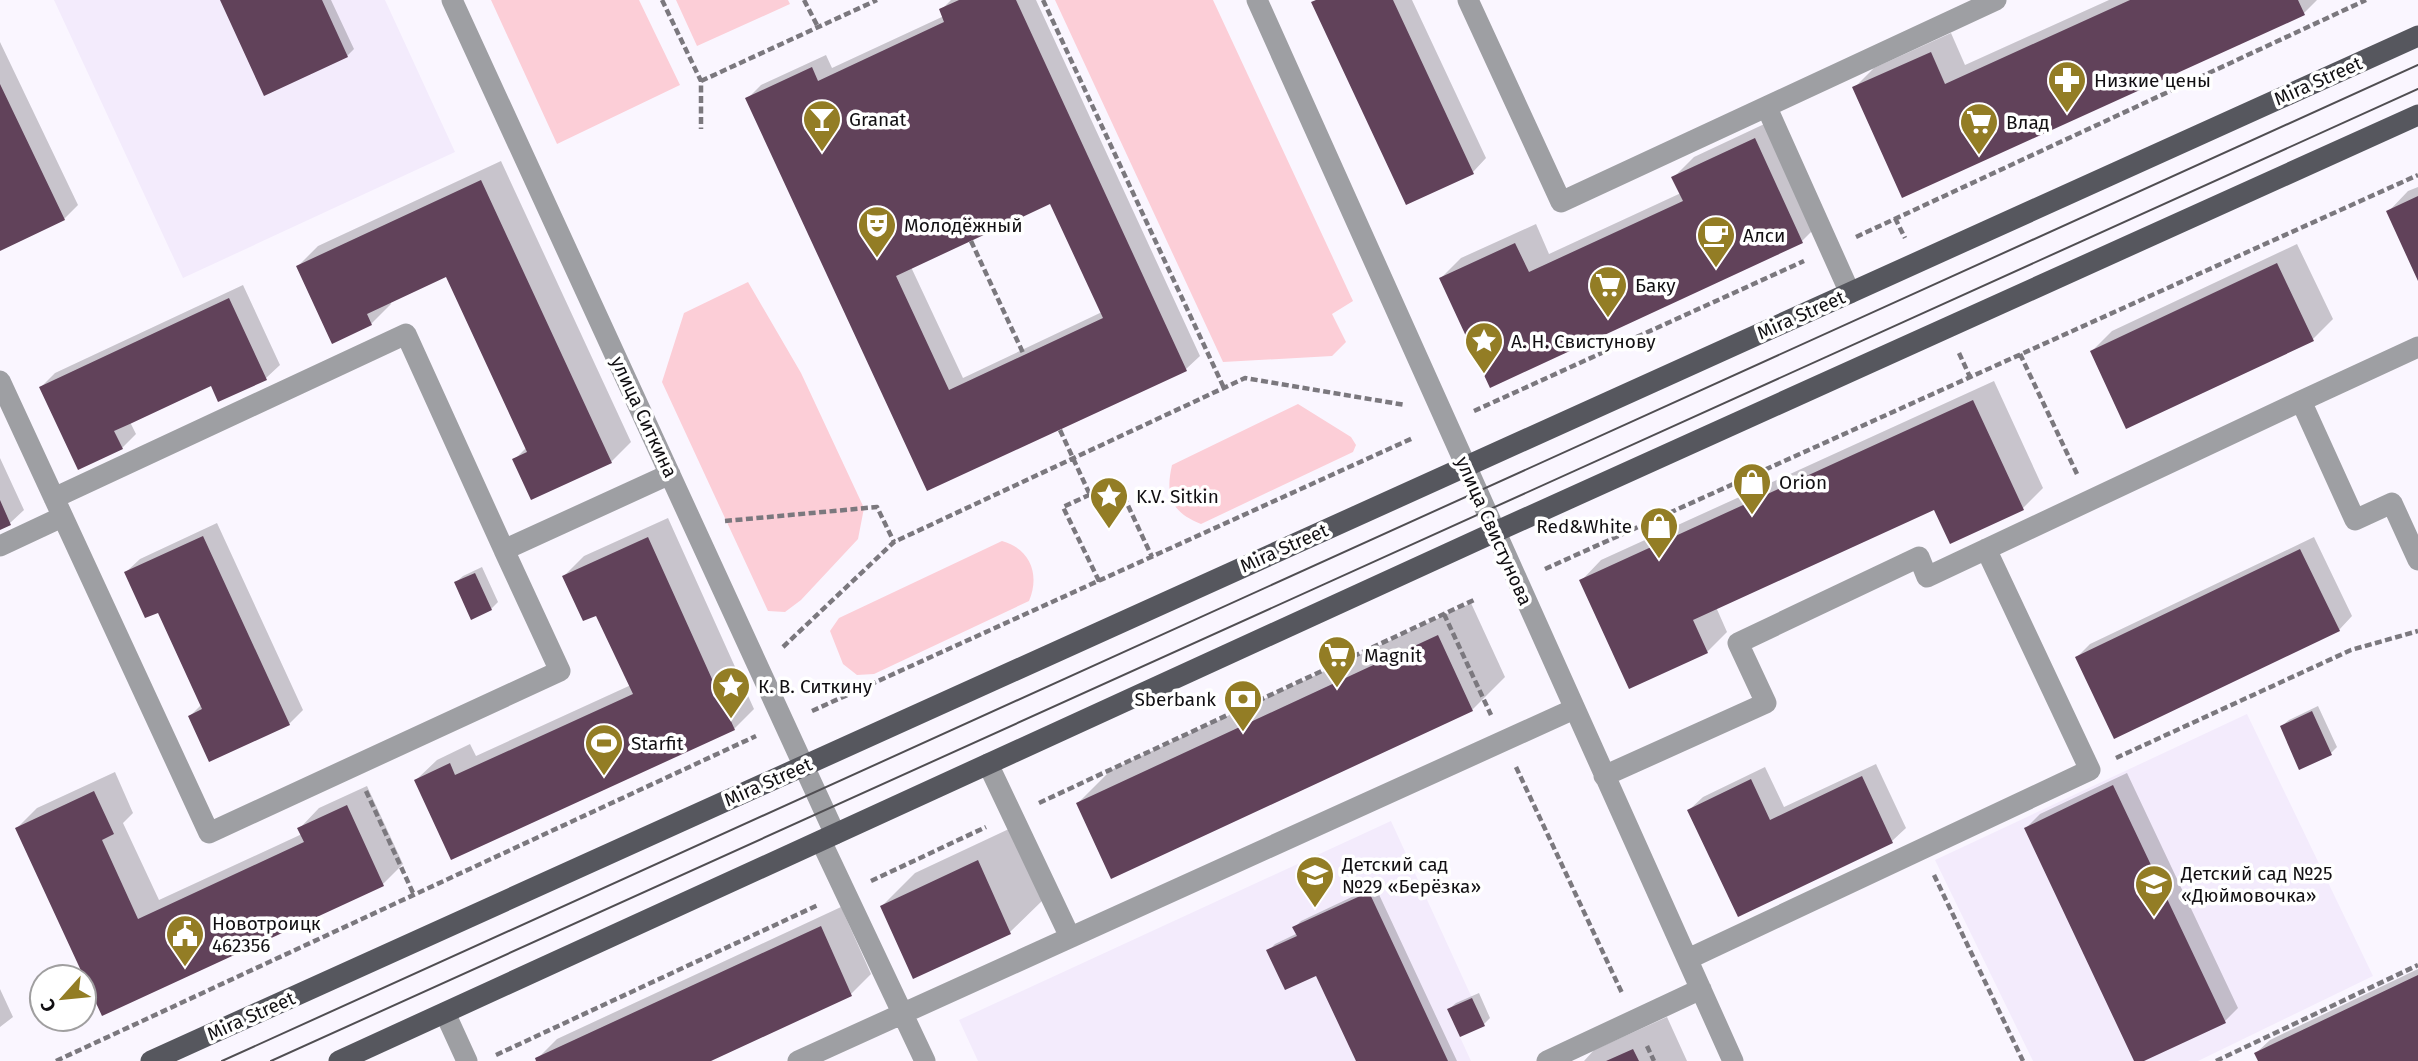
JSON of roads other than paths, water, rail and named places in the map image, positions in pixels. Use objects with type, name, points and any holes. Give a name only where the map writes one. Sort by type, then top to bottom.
[{"type":"main road","name":"Mira Street","points":[[151,1061],[2418,36]]},
{"type":"main road","points":[[339,1061],[1495,532],[2418,114]]},
{"type":"street","name":"улица Ситкина","points":[[452,0],[785,723],[804,766],[845,893],[925,1061]]},
{"type":"street","name":"улица Свистунова","points":[[1257,0],[1733,1061]]},
{"type":"street","points":[[1468,0],[1561,202],[1996,0]]},
{"type":"street","points":[[1767,108],[1850,293]]},
{"type":"street","points":[[0,381],[58,508],[209,833],[560,671],[406,334],[58,508],[0,546]]},
{"type":"street","points":[[1605,776],[1766,703],[1738,643],[1919,557],[1927,577],[2418,347]]},
{"type":"street","points":[[2301,401],[2355,520],[2392,503],[2418,560]]},
{"type":"street","points":[[504,550],[670,474]]},
{"type":"street","points":[[1688,959],[2090,770],[1986,549]]},
{"type":"street","points":[[798,1061],[1574,709]]},
{"type":"street","points":[[988,764],[1070,937]]},
{"type":"street","points":[[1547,1061],[1701,989]]},
{"type":"street","points":[[445,1013],[467,1061]]},
{"type":"tram line","points":[[222,1061],[2418,65]]},
{"type":"tram line","points":[[271,1061],[2418,89]]},
{"type":"place","name":"Низкие цены","points":[[2067,114]]},
{"type":"place","name":"Granat","points":[[822,153]]},
{"type":"place","name":"Влад","points":[[1979,156]]},
{"type":"place","name":"Молодёжный","points":[[877,259]]},
{"type":"place","name":"Алси","points":[[1716,269]]},
{"type":"place","name":"Баку","points":[[1608,319]]},
{"type":"place","name":"А. Н. Свистунову","points":[[1484,375]]},
{"type":"place","name":"Orion","points":[[1752,516]]},
{"type":"place","name":"K.V. Sitkin","points":[[1109,530]]},
{"type":"place","name":"Red&White","points":[[1659,560]]},
{"type":"place","name":"Magnit","points":[[1337,689]]},
{"type":"place","name":"К. В. Ситкину","points":[[731,720]]},
{"type":"place","name":"Sberbank","points":[[1243,733]]},
{"type":"place","name":"Starfit","points":[[604,777]]},
{"type":"place","name":"Детский сад №29 «Берёзка»","points":[[1315,909]]},
{"type":"place","name":"Детский сад №25 «Дюймовочка»","points":[[2154,918]]},
{"type":"place","name":"Новотроицк 462356","points":[[185,968]]}]
